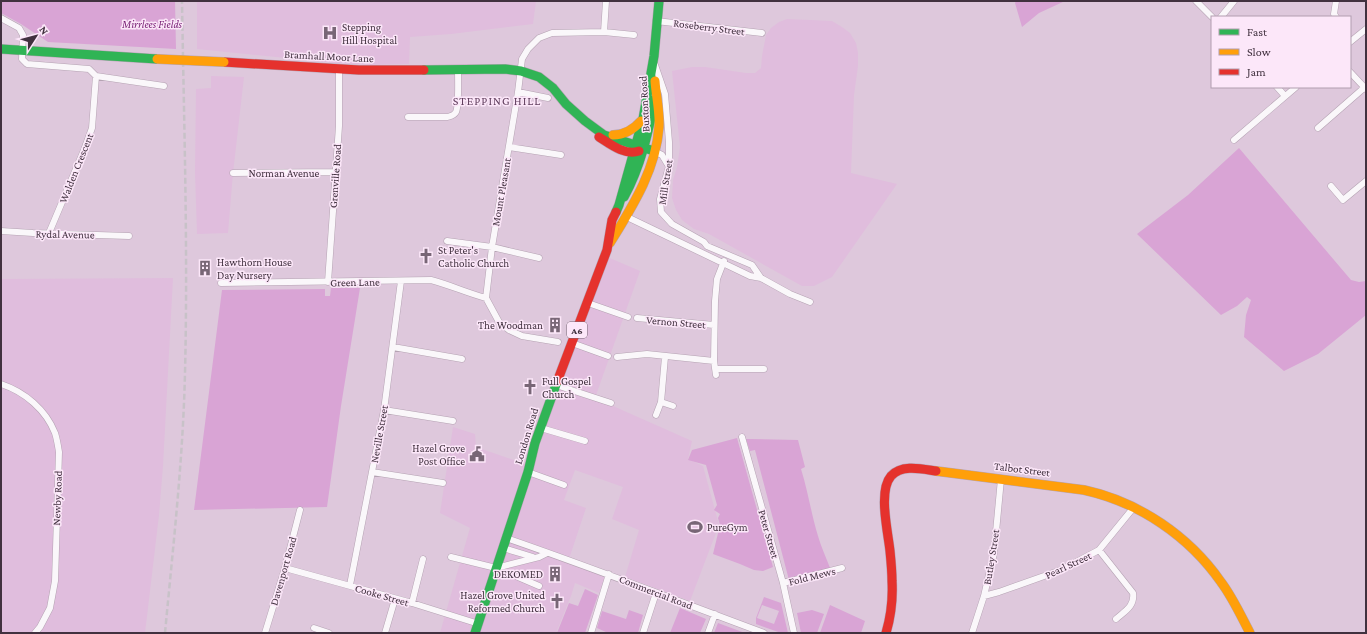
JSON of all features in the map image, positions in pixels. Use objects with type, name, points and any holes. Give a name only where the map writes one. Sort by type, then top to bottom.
[{"type":"main road","name":"Buxton Road","points":[[626,217],[648,177],[659,126],[658,104],[655,97],[654,56],[659,1]]},
{"type":"main road","name":"Bramhall Moor Lane","points":[[1,49],[22,49],[339,70],[395,71],[505,69],[521,71],[539,77],[553,88],[566,104],[585,120]]},
{"type":"main road","name":"Buxton Road","points":[[618,209],[638,149],[654,56]]},
{"type":"main road","name":"A6","points":[[638,149],[655,97]]},
{"type":"main road","points":[[604,135],[625,135],[636,128],[643,118]]},
{"type":"main road","points":[[585,120],[604,135],[638,149]]},
{"type":"main road","points":[[585,120],[603,140],[621,150],[638,149],[654,151]]},
{"type":"main road","name":"London Road","points":[[607,250],[612,220],[618,209]]},
{"type":"main road","name":"London Road","points":[[477,628],[528,472],[532,454],[556,385],[607,250],[626,217]]},
{"type":"main road","name":"Talbot Street","points":[[886,633],[892,613],[892,583],[885,498],[886,486],[889,479],[895,472],[904,469],[916,468],[1066,487],[1094,492],[1134,507],[1165,526],[1200,556],[1217,576],[1229,594],[1250,633]]},
{"type":"street","points":[[604,32],[606,1]]},
{"type":"street","points":[[1196,1],[1211,16]]},
{"type":"street","points":[[1222,16],[1234,1]]},
{"type":"street","points":[[1335,16],[1334,14],[1336,1]]},
{"type":"street","points":[[1,18],[19,28],[23,34],[22,59],[27,64],[89,69],[96,76],[164,86]]},
{"type":"street","name":"Roseberry Street","points":[[656,21],[762,33]]},
{"type":"street","points":[[1351,39],[1366,29]]},
{"type":"street","points":[[521,71],[522,59],[528,49],[539,38],[552,33],[604,32],[634,35]]},
{"type":"street","name":"Mill Street","points":[[654,56],[656,69],[665,94],[669,142],[669,166],[660,199],[660,208],[663,216],[672,224],[704,242],[707,246],[752,265],[761,278]]},
{"type":"street","name":"Grenville Road","points":[[328,282],[339,126],[339,70]]},
{"type":"street","points":[[408,117],[447,117],[453,115],[456,112],[457,106],[458,70]]},
{"type":"street","name":"Mount Pleasant","points":[[486,298],[492,247],[521,71]]},
{"type":"street","points":[[1318,128],[1365,88],[1351,73]]},
{"type":"street","name":"Walden Crescent","points":[[49,233],[92,128],[96,76]]},
{"type":"street","points":[[1279,88],[1285,96]]},
{"type":"street","points":[[1234,140],[1295,88]]},
{"type":"street","points":[[518,92],[548,98]]},
{"type":"street","points":[[509,147],[561,155]]},
{"type":"street","points":[[654,151],[662,155],[669,166]]},
{"type":"street","name":"Norman Avenue","points":[[233,173],[335,172]]},
{"type":"street","points":[[1330,186],[1343,200],[1366,181]]},
{"type":"street","name":"Mill Street","points":[[618,209],[626,217],[750,276],[761,278],[790,294],[810,302]]},
{"type":"street","name":"Rydal Avenue","points":[[1,231],[129,236]]},
{"type":"street","points":[[447,241],[492,247],[539,258]]},
{"type":"street","points":[[727,254],[717,279],[715,293],[714,361],[716,372],[764,369]]},
{"type":"street","name":"Green Lane","points":[[221,282],[432,280],[449,284],[471,294],[486,298]]},
{"type":"street","name":"Neville Street","points":[[350,585],[384,410],[401,281]]},
{"type":"street","points":[[486,298],[499,322],[509,330],[522,336],[558,342]]},
{"type":"street","points":[[588,303],[628,317]]},
{"type":"street","name":"Vernon Street","points":[[637,318],[714,325]]},
{"type":"street","points":[[572,344],[608,356]]},
{"type":"street","points":[[393,347],[462,359]]},
{"type":"street","points":[[618,357],[647,354],[714,361]]},
{"type":"street","points":[[656,415],[662,402],[665,357]]},
{"type":"street","name":"Newby Road","points":[[1,384],[14,389],[32,401],[46,416],[56,434],[59,452],[54,581],[50,608],[40,627],[35,633]]},
{"type":"street","points":[[556,385],[611,403]]},
{"type":"street","points":[[662,402],[673,406]]},
{"type":"street","points":[[384,410],[453,421]]},
{"type":"street","points":[[541,428],[585,441]]},
{"type":"street","name":"Peter Street","points":[[742,436],[783,583],[794,633]]},
{"type":"street","points":[[372,472],[443,483]]},
{"type":"street","points":[[528,472],[564,485]]},
{"type":"street","name":"Butley Street","points":[[972,633],[984,596],[994,553],[1001,479]]},
{"type":"street","name":"Pearl Street","points":[[984,596],[1061,570],[1099,550],[1134,507]]},
{"type":"street","name":"Davenport Road","points":[[265,633],[286,568],[300,510]]},
{"type":"street","name":"Commercial Road","points":[[506,538],[609,574],[764,633]]},
{"type":"street","points":[[503,548],[535,558]]},
{"type":"street","points":[[1099,550],[1133,593],[1134,600],[1131,606],[1116,619]]},
{"type":"street","points":[[451,557],[496,568],[535,558],[547,553]]},
{"type":"street","points":[[412,603],[423,559]]},
{"type":"street","name":"Cooke Street","points":[[286,568],[412,603],[477,628]]},
{"type":"street","name":"Fold Mews","points":[[783,583],[842,568]]},
{"type":"street","points":[[590,633],[609,574]]},
{"type":"street","points":[[518,577],[539,586]]},
{"type":"street","points":[[643,633],[656,593]]},
{"type":"street","points":[[385,633],[395,599]]},
{"type":"street","points":[[708,633],[715,614]]},
{"type":"street","points":[[314,628],[329,633]]},
{"type":"shaded area","name":"Stepping Hill Hospital","points":[[197,1],[536,1],[533,24],[451,34],[410,37],[409,64],[371,65],[336,63],[197,49]]},
{"type":"shaded area","points":[[787,19],[832,21],[850,33],[856,43],[858,53],[858,66],[854,95],[851,173],[897,184],[832,277],[814,286],[802,286],[709,234],[694,229],[682,220],[676,210],[672,198],[673,180],[677,167],[680,147],[672,71],[692,67],[705,67],[755,73],[761,68],[766,35],[771,28],[779,22]]},
{"type":"shaded area","points":[[211,76],[244,77],[228,233],[197,234],[195,173],[196,89],[211,88]]},
{"type":"shaded area","points":[[605,256],[640,271],[595,398],[692,441],[688,459],[703,466],[719,525],[690,601],[625,577],[639,530],[612,519],[623,487],[575,470],[564,500],[586,508],[569,559],[606,573],[599,593],[575,583],[556,633],[440,633],[470,528],[440,513],[453,427],[475,434],[476,447],[534,467],[550,412]]},
{"type":"shaded area","points":[[173,278],[163,466],[159,515],[145,633],[1,633],[1,279]]},
{"type":"green space","name":"Mirrlees Fields","points":[[1,1],[175,1],[176,49],[48,42],[1,13]]},
{"type":"green space","points":[[1016,1],[1065,1],[1039,13],[1022,27],[1015,3]]},
{"type":"green space","points":[[1239,148],[1351,280],[1359,282],[1366,281],[1366,315],[1318,354],[1284,371],[1244,337],[1246,315],[1251,300],[1247,297],[1237,306],[1221,315],[1137,234],[1188,195]]},
{"type":"green space","points":[[331,288],[360,288],[341,406],[327,507],[194,510],[222,290],[325,289],[325,296],[330,296]]},
{"type":"green space","points":[[737,438],[773,567],[763,571],[754,570],[713,554],[720,525],[718,518],[720,514],[714,510],[717,505],[706,465],[688,460],[692,450]]},
{"type":"green space","points":[[746,439],[798,440],[805,467],[801,469],[813,519],[819,540],[830,568],[789,580],[755,450],[750,451]]},
{"type":"green space","points":[[585,589],[598,595],[585,633],[557,633],[569,603],[578,606]]},
{"type":"green space","points":[[764,597],[781,603],[788,633],[781,633],[756,624],[756,618]],"holes":[[[762,605],[779,611],[774,624],[757,618]]]},
{"type":"green space","points":[[830,605],[865,621],[861,633],[820,633]]},
{"type":"green space","points":[[680,608],[706,619],[700,633],[670,633]]},
{"type":"green space","points":[[629,610],[643,615],[638,633],[608,633],[597,628],[602,611],[626,619]]},
{"type":"green space","points":[[812,610],[824,614],[817,633],[801,633],[797,613]]},
{"type":"green space","points":[[718,623],[745,633],[714,633]]},
{"type":"railway","points":[[165,633],[180,471],[185,373],[186,234],[182,1]]},
{"type":"traffic: fast","points":[[616,212],[643,119],[654,56],[659,1]]},
{"type":"traffic: fast","points":[[1,49],[157,59]]},
{"type":"traffic: fast","points":[[424,70],[505,69],[521,71],[539,77],[553,88],[566,104],[585,121],[604,135],[654,151]]},
{"type":"traffic: fast","points":[[624,197],[635,173],[647,137],[655,99]]},
{"type":"traffic: fast","points":[[475,633],[528,472],[535,443],[557,382]]},
{"type":"traffic: slow","points":[[157,59],[224,62]]},
{"type":"traffic: slow","points":[[610,243],[642,188],[653,158],[659,127],[655,81]]},
{"type":"traffic: slow","points":[[613,135],[628,131],[641,121]]},
{"type":"traffic: slow","points":[[936,471],[1084,490],[1124,503],[1143,512],[1178,536],[1208,565],[1229,594],[1250,633]]},
{"type":"traffic: jam","points":[[224,62],[359,70],[424,70]]},
{"type":"traffic: jam","points":[[599,137],[623,151],[639,151]]},
{"type":"traffic: jam","points":[[557,382],[607,250],[612,220],[616,212]]},
{"type":"traffic: jam","points":[[886,633],[892,594],[891,562],[884,501],[887,483],[891,476],[901,470],[912,468],[936,471]]},
{"type":"place","name":"Stepping Hill Hospital","points":[[330,33]]},
{"type":"place","name":"St Peter's Catholic Church","points":[[426,256]]},
{"type":"place","name":"Hawthorn House Day Nursery","points":[[205,268]]},
{"type":"place","name":"The Woodman","points":[[555,325]]},
{"type":"place","name":"Full Gospel Church","points":[[530,387]]},
{"type":"place","name":"Hazel Grove Post Office","points":[[477,454]]},
{"type":"place","name":"PureGym","points":[[695,527]]},
{"type":"place","name":"DEKOMED","points":[[555,574]]},
{"type":"place","name":"Hazel Grove United Reformed Church","points":[[557,601]]},
{"type":"district","name":"STEPPING HILL","points":[[497,101]]}]
